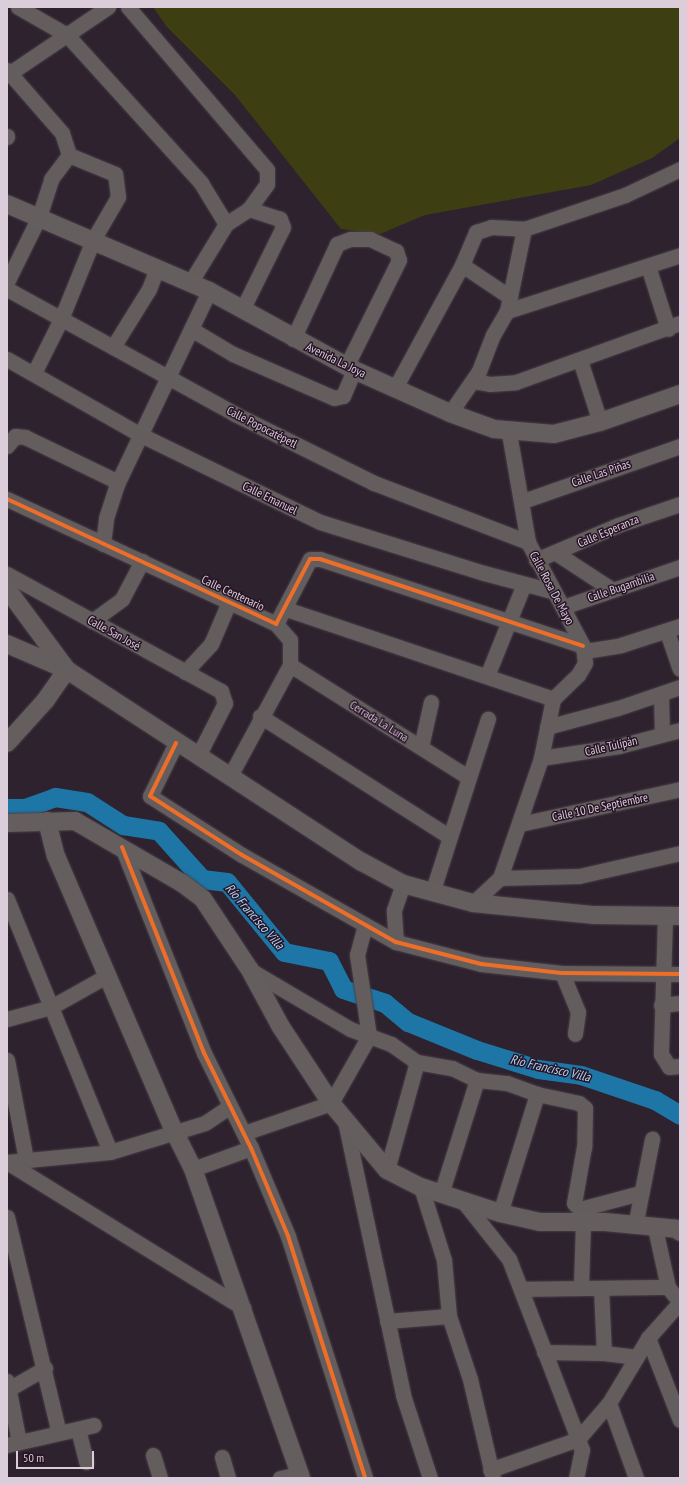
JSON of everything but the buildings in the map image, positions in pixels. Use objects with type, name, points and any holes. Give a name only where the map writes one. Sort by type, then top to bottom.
[{"type":"main road","name":"Avenida La Joya","points":[[7,204],[209,291],[243,308],[293,339],[350,368],[450,413],[509,432],[554,434],[600,422],[680,394]]},
{"type":"main road","points":[[7,589],[67,670]]},
{"type":"main road","points":[[7,644],[67,670],[176,743],[230,776],[362,862],[404,884],[432,893],[473,903],[594,915],[672,917]]},
{"type":"main road","points":[[7,743],[45,701],[67,670]]},
{"type":"main road","points":[[47,821],[56,856],[174,1132],[193,1169],[243,1308],[300,1476]]},
{"type":"main road","points":[[7,823],[75,821],[182,883],[203,900],[250,970],[281,1027],[331,1103],[344,1121],[387,1170],[421,1187],[500,1214],[540,1222],[581,1216],[605,1222],[680,1230]]},
{"type":"street","points":[[18,7],[67,35],[201,183],[226,224]]},
{"type":"street","points":[[34,373],[61,319],[93,240],[118,196],[115,174],[69,155],[62,133],[8,72],[108,7]]},
{"type":"street","points":[[128,7],[267,170],[267,184],[249,209],[226,224],[190,283]]},
{"type":"street","points":[[7,282],[39,217],[51,180],[69,155]]},
{"type":"street","points":[[395,388],[462,265],[476,232],[490,227],[524,229],[625,195],[680,169]]},
{"type":"street","points":[[243,308],[282,227],[280,219],[249,209]]},
{"type":"street","points":[[450,413],[473,381],[493,334],[509,304],[524,229]]},
{"type":"street","points":[[191,329],[233,354],[334,398],[343,396],[350,368],[399,260],[396,251],[370,239],[350,239],[337,244],[293,339]]},
{"type":"street","points":[[509,304],[648,266],[680,255]]},
{"type":"street","points":[[462,265],[509,304]]},
{"type":"street","points":[[473,381],[490,384],[516,382],[674,326],[648,266]]},
{"type":"street","points":[[113,347],[149,289],[157,268]]},
{"type":"street","name":"Calle Popocatépetl","points":[[7,289],[235,414],[374,483],[528,542]]},
{"type":"street","points":[[103,544],[106,518],[118,482],[142,435],[209,291]]},
{"type":"street","name":"Calle Emanuel","points":[[7,359],[142,435],[320,522],[524,584],[552,591]]},
{"type":"street","points":[[580,360],[600,422]]},
{"type":"street","name":"Calle Rosa De Mayo","points":[[509,432],[523,501],[528,542],[552,591],[563,608],[584,649]]},
{"type":"street","points":[[7,446],[15,436],[25,437],[118,482]]},
{"type":"street","name":"Calle Las Piñas","points":[[523,501],[680,446]]},
{"type":"street","name":"Calle Centenario","points":[[7,499],[276,624]]},
{"type":"street","name":"Calle Esperanza","points":[[536,560],[556,553],[618,525],[680,504]]},
{"type":"street","points":[[556,553],[612,590]]},
{"type":"street","points":[[230,776],[260,716],[290,665],[290,640],[276,624],[286,609],[310,559],[320,558],[584,649],[674,629],[680,669]]},
{"type":"street","points":[[92,621],[122,599],[142,561]]},
{"type":"street","name":"Calle Bugambilia","points":[[563,608],[680,567]]},
{"type":"street","name":"Calle San José","points":[[7,574],[221,691],[224,703],[198,756]]},
{"type":"street","points":[[486,676],[524,584]]},
{"type":"street","points":[[185,672],[211,644],[230,602]]},
{"type":"street","points":[[286,609],[552,699]]},
{"type":"street","points":[[473,903],[500,878],[520,824],[541,758],[552,699],[578,675],[585,663],[584,649]]},
{"type":"street","name":"Cerrada La Luna","points":[[290,665],[468,777]]},
{"type":"street","points":[[547,727],[661,694],[680,687]]},
{"type":"street","points":[[661,694],[662,734]]},
{"type":"street","points":[[420,747],[431,702]]},
{"type":"street","points":[[260,716],[450,837]]},
{"type":"street","points":[[432,893],[468,777],[488,719]]},
{"type":"street","name":"Calle Tulipán","points":[[541,758],[567,756],[680,730]]},
{"type":"street","points":[[176,743],[150,796],[242,855],[396,942],[481,964],[562,974],[680,974]]},
{"type":"street","name":"Calle 10 De Septiembre","points":[[520,824],[680,789]]},
{"type":"street","points":[[122,847],[204,1053],[251,1148],[305,1286],[365,1478]]},
{"type":"street","points":[[500,878],[579,876],[680,853]]},
{"type":"street","points":[[396,942],[394,910],[404,884]]},
{"type":"street","points":[[8,905],[110,1152]]},
{"type":"street","points":[[672,917],[661,974],[661,1054],[669,1067],[680,1066]]},
{"type":"street","points":[[244,1133],[331,1103],[369,1036],[357,955],[365,925]]},
{"type":"street","points":[[250,970],[350,1029],[391,1044],[416,1062],[452,1068],[477,1080],[507,1083],[536,1094],[579,1103],[585,1108],[584,1147],[574,1193],[574,1203],[581,1216],[581,1288]]},
{"type":"street","points":[[562,974],[578,1012],[575,1034]]},
{"type":"street","points":[[7,1019],[51,1007],[108,975]]},
{"type":"street","points":[[660,1005],[680,1003]]},
{"type":"street","points":[[7,1060],[26,1160]]},
{"type":"street","points":[[387,1170],[416,1062]]},
{"type":"street","points":[[441,1194],[477,1080]]},
{"type":"street","points":[[500,1214],[536,1094]]},
{"type":"street","points":[[7,1162],[110,1152],[205,1123],[230,1106]]},
{"type":"street","points":[[344,1121],[403,1396],[430,1478]]},
{"type":"street","points":[[635,1226],[640,1193],[652,1139]]},
{"type":"street","points":[[193,1169],[251,1148]]},
{"type":"street","points":[[7,1162],[243,1308]]},
{"type":"street","points":[[421,1187],[444,1260],[449,1316],[470,1380],[491,1474],[578,1439],[609,1403],[648,1338],[680,1302],[668,1287],[654,1228]]},
{"type":"street","points":[[581,1216],[640,1193]]},
{"type":"street","points":[[463,1201],[509,1259],[582,1450],[576,1478]]},
{"type":"street","points":[[7,1218],[45,1368],[59,1433]]},
{"type":"street","points":[[521,1290],[668,1287]]},
{"type":"street","points":[[601,1288],[604,1353]]},
{"type":"street","points":[[387,1321],[449,1316]]},
{"type":"street","points":[[648,1338],[680,1420]]},
{"type":"street","points":[[544,1352],[604,1353],[637,1357]]},
{"type":"street","points":[[45,1368],[8,1387],[13,1443],[94,1425]]},
{"type":"street","points":[[609,1403],[636,1478]]},
{"type":"street","points":[[78,1429],[86,1462]]},
{"type":"street","points":[[153,1455],[160,1478]]},
{"type":"street","points":[[222,1457],[228,1478]]},
{"type":"street","points":[[280,1478],[300,1476]]},
{"type":"shaded area","points":[[153,7],[680,7],[680,138],[652,158],[591,185],[425,215],[380,234],[341,229],[235,95],[167,27]]},
{"type":"waterway","name":"Río Francisco Villa","points":[[7,808],[25,808],[55,797],[87,802],[123,825],[159,831],[202,879],[227,882],[284,952],[329,961],[343,989],[385,1003],[408,1022],[477,1050],[538,1069],[581,1075],[655,1100],[680,1115]]},
{"type":"cycle path","points":[[7,499],[276,624],[310,559],[320,559],[583,646]]},
{"type":"cycle path","points":[[176,743],[150,796],[242,855],[396,942],[481,964],[562,973],[680,974]]},
{"type":"cycle path","points":[[122,847],[204,1053],[251,1148],[288,1236],[365,1478]]}]
